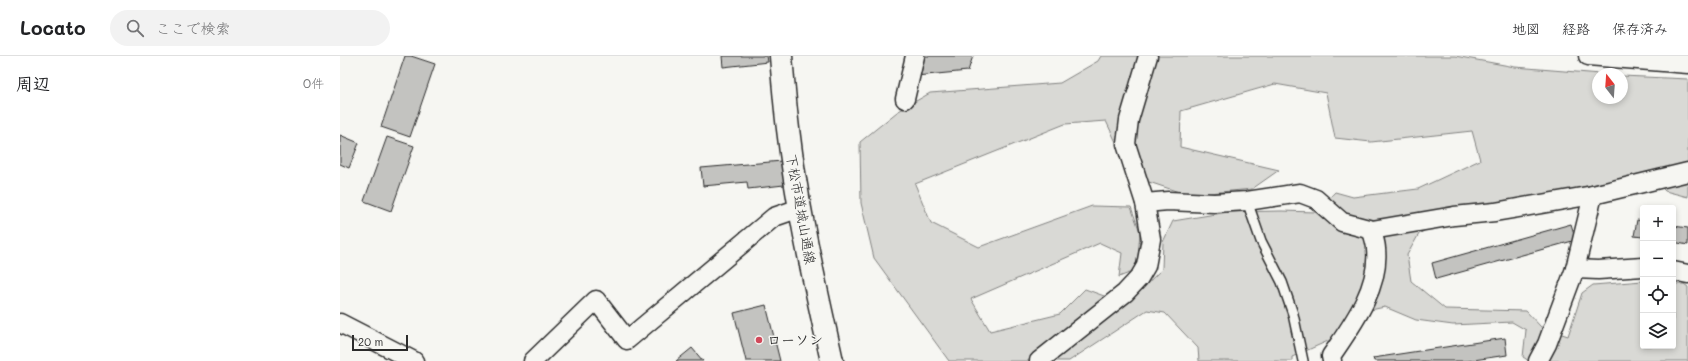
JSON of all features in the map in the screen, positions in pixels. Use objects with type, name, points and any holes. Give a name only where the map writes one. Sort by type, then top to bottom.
[{"type":"street","name":"下松市道城山通線","points":[[781,56],[788,129],[800,208],[811,269],[832,361]]},
{"type":"street","points":[[905,99],[915,56]]},
{"type":"street","points":[[1039,361],[1125,293],[1139,278],[1146,266],[1151,239],[1145,203],[1126,144],[1129,120],[1148,56]]},
{"type":"street","points":[[1588,56],[1688,64]]},
{"type":"street","points":[[1145,203],[1214,203],[1247,201],[1300,193],[1316,199],[1342,222],[1372,230],[1454,216],[1495,212],[1594,195],[1688,172]]},
{"type":"street","points":[[1538,361],[1547,344],[1575,269],[1594,195]]},
{"type":"street","points":[[533,361],[596,300],[627,340],[774,217],[800,208]]},
{"type":"street","points":[[1332,361],[1332,356],[1361,309],[1374,278],[1376,249],[1372,230]]},
{"type":"street","points":[[1575,269],[1598,270],[1640,267]]},
{"type":"street","points":[[1676,272],[1688,274]]},
{"type":"street","points":[[340,323],[414,361]]},
{"type":"lane","points":[[1247,201],[1261,241],[1282,282],[1293,314],[1303,361]]},
{"type":"shaded area","points":[[1101,56],[1455,56],[1515,67],[1592,73],[1592,104],[1628,104],[1628,76],[1688,79],[1688,197],[1665,191],[1647,173],[1550,194],[1462,208],[1419,234],[1407,255],[1411,281],[1445,309],[1526,311],[1541,327],[1568,336],[1582,293],[1593,285],[1640,281],[1640,349],[1676,349],[1676,284],[1684,284],[1688,287],[1688,361],[1529,361],[1523,357],[1526,330],[1512,322],[1453,325],[1416,320],[1385,307],[1351,314],[1337,337],[1292,357],[1292,361],[1199,361],[1198,348],[1165,313],[1147,310],[1069,361],[949,361],[874,258],[861,203],[860,142],[897,112],[930,93],[1060,83],[1098,61]],"holes":[[[1275,84],[1326,93],[1335,138],[1371,142],[1472,131],[1480,160],[1418,189],[1353,197],[1335,192],[1316,212],[1228,212],[1173,221],[1163,242],[1162,269],[1126,304],[1085,289],[1060,314],[990,331],[971,299],[1100,243],[1122,253],[1119,277],[1137,270],[1140,232],[1131,207],[1092,206],[979,247],[931,223],[915,184],[1065,124],[1106,121],[1124,159],[1143,180],[1188,195],[1252,189],[1279,170],[1180,147],[1181,111]]]},
{"type":"building","points":[[405,56],[411,56],[435,64],[410,137],[381,127]]},
{"type":"building","points":[[722,56],[767,56],[768,62],[723,67]]},
{"type":"building","points":[[922,56],[973,56],[968,71],[916,76]]},
{"type":"building","points":[[340,135],[359,143],[349,168],[340,164]]},
{"type":"building","points":[[387,137],[414,146],[391,211],[364,201]]},
{"type":"building","points":[[782,161],[784,185],[748,189],[747,182],[703,186],[701,168]]},
{"type":"building","points":[[1637,220],[1640,220],[1640,237],[1634,236]]},
{"type":"building","points":[[1571,224],[1576,240],[1436,279],[1432,263]]},
{"type":"building","points":[[1676,226],[1688,228],[1688,245],[1676,243]]},
{"type":"building","points":[[766,305],[780,361],[746,361],[734,313]]},
{"type":"building","points":[[1505,338],[1507,355],[1467,361],[1374,361],[1373,358]]},
{"type":"building","points":[[692,348],[703,361],[676,361]]},
{"type":"place","name":"ローソン","points":[[759,340]]}]
